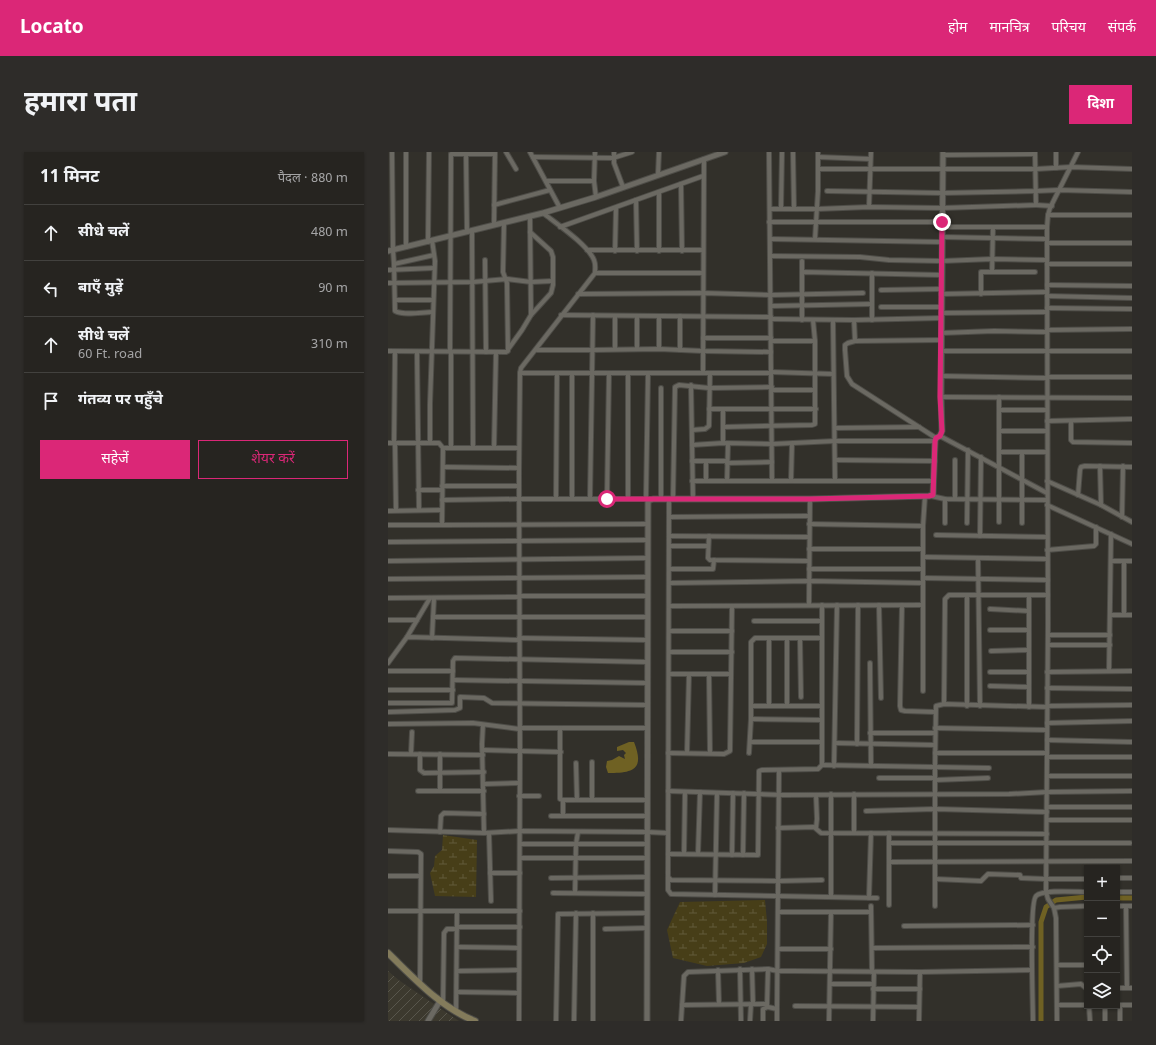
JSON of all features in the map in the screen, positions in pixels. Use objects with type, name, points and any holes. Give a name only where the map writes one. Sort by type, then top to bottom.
[{"type":"main road","points":[[388,953],[420,984],[456,1013],[475,1021]]},
{"type":"street","points":[[392,152],[390,160],[390,250],[394,267],[394,309],[397,312],[433,312]]},
{"type":"street","points":[[406,152],[406,247]]},
{"type":"street","points":[[428,152],[430,241],[434,255],[430,443]]},
{"type":"street","points":[[506,152],[516,169]]},
{"type":"street","points":[[530,152],[560,208]]},
{"type":"street","points":[[595,152],[594,181],[596,197]]},
{"type":"street","points":[[614,152],[614,158],[623,187]]},
{"type":"street","points":[[533,157],[614,158],[632,152]]},
{"type":"street","points":[[658,175],[659,152]]},
{"type":"street","points":[[390,250],[543,214],[725,152]]},
{"type":"street","points":[[770,152],[769,222],[772,373],[772,481]]},
{"type":"street","points":[[781,209],[782,152]]},
{"type":"street","points":[[794,152],[794,209]]},
{"type":"street","points":[[869,207],[870,152]]},
{"type":"street","points":[[1056,152],[1056,168]]},
{"type":"street","points":[[1057,1021],[1056,918],[1054,907],[1048,899],[1046,892],[1048,672],[1047,227],[1048,215],[1078,152]]},
{"type":"street","points":[[451,448],[451,154],[495,153],[494,226]]},
{"type":"street","points":[[931,496],[934,493],[934,461],[937,438],[942,431],[940,397],[943,154],[1035,153],[1036,205]]},
{"type":"street","points":[[466,154],[473,282],[473,447]]},
{"type":"street","points":[[815,239],[818,154],[870,159]]},
{"type":"street","points":[[703,373],[704,159]]},
{"type":"street","points":[[818,169],[1036,170],[1070,167],[1132,169]]},
{"type":"street","points":[[560,227],[703,176]]},
{"type":"street","points":[[546,181],[594,181]]},
{"type":"street","points":[[681,184],[682,251]]},
{"type":"street","points":[[494,205],[550,190]]},
{"type":"street","points":[[827,191],[942,193],[1059,190],[1132,192]]},
{"type":"street","points":[[659,192],[659,251]]},
{"type":"street","points":[[636,200],[637,251]]},
{"type":"street","points":[[770,209],[1052,206]]},
{"type":"street","points":[[615,251],[616,208]]},
{"type":"street","points":[[519,1021],[520,373],[522,368],[561,315],[595,273],[596,266],[587,250],[543,214]]},
{"type":"street","points":[[1048,215],[1132,215]]},
{"type":"street","points":[[530,217],[531,316]]},
{"type":"street","points":[[769,222],[1047,227]]},
{"type":"street","points":[[504,223],[503,272],[507,280],[508,348]]},
{"type":"street","points":[[992,272],[993,227]]},
{"type":"street","points":[[388,352],[508,351],[508,348],[531,316],[553,289],[552,251],[530,232]]},
{"type":"street","points":[[770,239],[993,238],[1132,243]]},
{"type":"street","points":[[587,250],[703,250]]},
{"type":"street","points":[[388,270],[434,255]]},
{"type":"street","points":[[770,256],[860,257],[889,260],[942,261],[992,259],[1132,264]]},
{"type":"street","points":[[485,260],[486,352]]},
{"type":"street","points":[[802,261],[802,320]]},
{"type":"street","points":[[394,267],[434,268]]},
{"type":"street","points":[[802,272],[942,275]]},
{"type":"street","points":[[981,294],[981,272],[1035,272]]},
{"type":"street","points":[[595,273],[703,273]]},
{"type":"street","points":[[872,273],[872,320]]},
{"type":"street","points":[[388,284],[473,282],[486,280],[531,282],[553,281]]},
{"type":"street","points":[[1047,286],[1132,286]]},
{"type":"street","points":[[881,290],[981,294],[1047,294],[1132,298]]},
{"type":"street","points":[[578,294],[703,293],[771,295],[862,293]]},
{"type":"street","points":[[395,300],[433,300]]},
{"type":"street","points":[[771,306],[872,304]]},
{"type":"street","points":[[881,307],[941,313]]},
{"type":"street","points":[[561,315],[703,316],[802,320],[872,320],[941,313],[1132,309]]},
{"type":"street","points":[[590,499],[594,316]]},
{"type":"street","points":[[615,316],[615,349]]},
{"type":"street","points":[[637,316],[637,349]]},
{"type":"street","points":[[659,316],[659,349]]},
{"type":"street","points":[[680,316],[680,350]]},
{"type":"street","points":[[723,427],[814,425],[816,422],[816,410],[815,341],[813,320]]},
{"type":"street","points":[[834,320],[835,481]]},
{"type":"street","points":[[854,320],[855,341]]},
{"type":"street","points":[[941,333],[1132,329]]},
{"type":"street","points":[[703,338],[815,341]]},
{"type":"street","points":[[941,340],[855,341],[848,343],[845,345],[848,380],[937,438],[968,450],[1047,493]]},
{"type":"street","points":[[536,350],[659,349],[771,352]]},
{"type":"street","points":[[941,351],[1132,352]]},
{"type":"street","points":[[395,352],[396,510]]},
{"type":"street","points":[[417,352],[419,510]]},
{"type":"street","points":[[494,448],[496,352]]},
{"type":"street","points":[[520,373],[648,374],[815,372],[834,374]]},
{"type":"street","points":[[556,499],[558,373]]},
{"type":"street","points":[[572,373],[572,499]]},
{"type":"street","points":[[607,499],[609,373]]},
{"type":"street","points":[[628,373],[628,499]]},
{"type":"street","points":[[692,430],[708,429],[709,426],[710,373]]},
{"type":"street","points":[[647,1021],[648,374]]},
{"type":"street","points":[[941,376],[1047,378],[1132,377]]},
{"type":"street","points":[[815,390],[709,388],[691,385],[676,385],[675,387],[669,517],[668,890],[671,894],[877,898]]},
{"type":"street","points":[[691,385],[693,499]]},
{"type":"street","points":[[660,388],[661,499]]},
{"type":"street","points":[[940,397],[1132,398]]},
{"type":"street","points":[[999,397],[999,522]]},
{"type":"street","points":[[709,409],[816,410]]},
{"type":"street","points":[[722,443],[723,409]]},
{"type":"street","points":[[999,410],[1047,410]]},
{"type":"street","points":[[1047,422],[1132,419]]},
{"type":"street","points":[[1071,421],[1071,440],[1073,442],[1132,443]]},
{"type":"street","points":[[835,428],[919,427]]},
{"type":"street","points":[[999,431],[1047,431]]},
{"type":"street","points":[[692,445],[722,443],[792,444],[835,441],[937,438]]},
{"type":"street","points":[[388,443],[439,443],[443,448],[442,524]]},
{"type":"street","points":[[727,481],[728,444]]},
{"type":"street","points":[[791,481],[792,444]]},
{"type":"street","points":[[443,448],[519,448]]},
{"type":"street","points":[[967,523],[968,450]]},
{"type":"street","points":[[999,452],[1047,452]]},
{"type":"street","points":[[1022,452],[1022,523]]},
{"type":"street","points":[[980,536],[981,457]]},
{"type":"street","points":[[835,460],[934,461]]},
{"type":"street","points":[[955,460],[955,499]]},
{"type":"street","points":[[692,461],[772,462]]},
{"type":"street","points":[[706,461],[706,481]]},
{"type":"street","points":[[1100,466],[1101,505]]},
{"type":"street","points":[[1122,517],[1123,466]]},
{"type":"street","points":[[1078,495],[1080,470],[1082,467],[1132,466]]},
{"type":"street","points":[[442,467],[519,468]]},
{"type":"street","points":[[692,481],[934,481]]},
{"type":"street","points":[[1047,481],[1101,505],[1132,522]]},
{"type":"street","points":[[418,490],[519,486]]},
{"type":"street","points":[[442,500],[810,499],[924,496],[945,499],[1047,500]]},
{"type":"street","points":[[923,691],[924,496]]},
{"type":"street","points":[[809,605],[810,499]]},
{"type":"street","points":[[945,499],[945,523]]},
{"type":"street","points":[[1047,505],[1132,544]]},
{"type":"street","points":[[388,511],[442,510]]},
{"type":"street","points":[[669,517],[810,516]]},
{"type":"street","points":[[388,525],[648,524]]},
{"type":"street","points":[[810,524],[923,526]]},
{"type":"street","points":[[1047,550],[1094,546],[1096,544],[1096,527]]},
{"type":"street","points":[[1109,671],[1111,534]]},
{"type":"street","points":[[936,535],[1047,536]]},
{"type":"street","points":[[669,536],[809,537]]},
{"type":"street","points":[[709,536],[708,558],[710,560],[809,561]]},
{"type":"street","points":[[388,542],[648,540]]},
{"type":"street","points":[[669,546],[708,546]]},
{"type":"street","points":[[809,549],[923,549]]},
{"type":"street","points":[[388,561],[648,558]]},
{"type":"street","points":[[923,558],[1048,559]]},
{"type":"street","points":[[978,558],[980,706]]},
{"type":"street","points":[[669,569],[713,569],[714,560]]},
{"type":"street","points":[[1111,561],[1132,561]]},
{"type":"street","points":[[1124,561],[1124,615]]},
{"type":"street","points":[[809,569],[923,569]]},
{"type":"street","points":[[388,580],[519,577],[648,577]]},
{"type":"street","points":[[669,583],[1048,580]]},
{"type":"street","points":[[944,704],[945,599],[949,595],[1048,595]]},
{"type":"street","points":[[967,595],[967,706]]},
{"type":"street","points":[[1029,595],[1029,707]]},
{"type":"street","points":[[388,598],[648,596]]},
{"type":"street","points":[[432,598],[432,638]]},
{"type":"street","points":[[388,663],[432,598]]},
{"type":"street","points":[[668,854],[755,855],[759,853],[759,771],[818,769],[822,765],[822,605]]},
{"type":"street","points":[[834,766],[837,605]]},
{"type":"street","points":[[857,744],[858,605]]},
{"type":"street","points":[[879,605],[881,698]]},
{"type":"street","points":[[902,605],[901,710],[935,712]]},
{"type":"street","points":[[669,606],[923,605]]},
{"type":"street","points":[[668,753],[728,753],[730,749],[732,606]]},
{"type":"street","points":[[990,609],[1029,610]]},
{"type":"street","points":[[1110,615],[1132,615]]},
{"type":"street","points":[[433,617],[647,617]]},
{"type":"street","points":[[388,620],[417,620]]},
{"type":"street","points":[[754,621],[822,621]]},
{"type":"street","points":[[990,630],[1029,630]]},
{"type":"street","points":[[669,631],[732,631]]},
{"type":"street","points":[[1048,635],[1110,635]]},
{"type":"street","points":[[407,637],[647,640]]},
{"type":"street","points":[[749,753],[752,706],[751,642],[755,638],[822,638]]},
{"type":"street","points":[[769,638],[769,706]]},
{"type":"street","points":[[787,639],[787,706]]},
{"type":"street","points":[[800,639],[801,697]]},
{"type":"street","points":[[1048,645],[1110,645]]},
{"type":"street","points":[[991,651],[1029,650]]},
{"type":"street","points":[[669,652],[732,652]]},
{"type":"street","points":[[388,703],[452,703],[454,671],[453,660],[455,658],[519,658],[647,662]]},
{"type":"street","points":[[870,663],[870,766]]},
{"type":"street","points":[[388,671],[454,671]]},
{"type":"street","points":[[1048,672],[1132,671]]},
{"type":"street","points":[[990,672],[1029,672]]},
{"type":"street","points":[[669,674],[731,674]]},
{"type":"street","points":[[687,753],[689,674]]},
{"type":"street","points":[[709,674],[710,753]]},
{"type":"street","points":[[453,680],[647,683]]},
{"type":"street","points":[[990,686],[1029,687]]},
{"type":"street","points":[[1047,688],[1132,689]]},
{"type":"street","points":[[388,690],[453,690]]},
{"type":"street","points":[[453,697],[484,698],[492,703],[647,705]]},
{"type":"street","points":[[388,712],[455,710],[460,708],[460,697]]},
{"type":"street","points":[[935,906],[936,706],[944,704],[1029,707],[1132,705]]},
{"type":"street","points":[[752,706],[822,706]]},
{"type":"street","points":[[751,719],[822,720]]},
{"type":"street","points":[[1047,723],[1132,721]]},
{"type":"street","points":[[388,724],[473,723],[519,728],[647,728]]},
{"type":"street","points":[[483,725],[484,814],[487,833],[491,901]]},
{"type":"street","points":[[560,728],[560,799],[647,800]]},
{"type":"street","points":[[870,733],[935,730],[1047,730]]},
{"type":"street","points":[[411,754],[412,732]]},
{"type":"street","points":[[1047,740],[1132,742]]},
{"type":"street","points":[[750,742],[822,742]]},
{"type":"street","points":[[835,743],[870,745],[935,745]]},
{"type":"street","points":[[388,754],[561,752]]},
{"type":"street","points":[[935,753],[1132,757]]},
{"type":"street","points":[[420,754],[422,772],[424,773],[484,772]]},
{"type":"street","points":[[440,754],[440,791]]},
{"type":"street","points":[[592,762],[592,800]]},
{"type":"street","points":[[576,763],[577,800]]},
{"type":"street","points":[[822,765],[989,768]]},
{"type":"street","points":[[777,1021],[779,770]]},
{"type":"street","points":[[1047,776],[1132,776]]},
{"type":"street","points":[[879,778],[988,778]]},
{"type":"street","points":[[484,784],[519,783]]},
{"type":"street","points":[[418,791],[484,791]]},
{"type":"street","points":[[668,791],[778,795],[1029,794],[1047,792],[1132,791]]},
{"type":"street","points":[[684,854],[685,792]]},
{"type":"street","points":[[698,854],[700,792]]},
{"type":"street","points":[[715,895],[717,793]]},
{"type":"street","points":[[732,855],[733,793]]},
{"type":"street","points":[[742,855],[744,794]]},
{"type":"street","points":[[831,794],[831,898]]},
{"type":"street","points":[[854,794],[854,833]]},
{"type":"street","points":[[816,795],[816,828]]},
{"type":"street","points":[[520,796],[539,796]]},
{"type":"street","points":[[563,800],[563,816]]},
{"type":"street","points":[[866,811],[1132,807]]},
{"type":"street","points":[[440,832],[441,816],[444,813],[484,814]]},
{"type":"street","points":[[551,816],[647,816]]},
{"type":"street","points":[[1046,820],[1132,820]]},
{"type":"street","points":[[778,828],[816,828],[819,832],[831,833],[1046,834]]},
{"type":"street","points":[[388,830],[487,833],[520,831],[647,832],[668,834]]},
{"type":"street","points":[[575,893],[575,858],[578,832]]},
{"type":"street","points":[[869,898],[871,833]]},
{"type":"street","points":[[889,833],[889,905]]},
{"type":"street","points":[[889,843],[1130,843]]},
{"type":"street","points":[[520,844],[647,844]]},
{"type":"street","points":[[388,852],[420,852],[420,984]]},
{"type":"street","points":[[520,858],[647,858]]},
{"type":"street","points":[[889,862],[1132,861]]},
{"type":"street","points":[[490,873],[520,873]]},
{"type":"street","points":[[935,879],[981,881],[988,874],[1020,875],[1022,878],[1084,879]]},
{"type":"street","points":[[388,876],[420,876]]},
{"type":"street","points":[[551,878],[648,877]]},
{"type":"street","points":[[668,877],[671,880],[822,880]]},
{"type":"street","points":[[1120,878],[1132,878]]},
{"type":"street","points":[[1033,1021],[1033,903],[1035,897],[1046,892],[1084,892]]},
{"type":"street","points":[[1120,892],[1132,892]]},
{"type":"street","points":[[553,893],[647,894]]},
{"type":"street","points":[[871,906],[874,987],[873,1021]]},
{"type":"street","points":[[1054,907],[1084,906]]},
{"type":"street","points":[[1120,906],[1132,906]]},
{"type":"street","points":[[1126,906],[1127,988]]},
{"type":"street","points":[[388,911],[520,911]]},
{"type":"street","points":[[456,1013],[457,911]]},
{"type":"street","points":[[778,912],[871,912]]},
{"type":"street","points":[[829,1021],[831,912]]},
{"type":"street","points":[[556,1021],[557,915],[559,913],[647,913]]},
{"type":"street","points":[[574,1021],[576,913]]},
{"type":"street","points":[[593,913],[593,1021]]},
{"type":"street","points":[[904,926],[1033,925]]},
{"type":"street","points":[[428,1021],[442,1002],[445,932],[447,929],[520,926]]},
{"type":"street","points":[[605,929],[647,928]]},
{"type":"street","points":[[457,947],[520,948]]},
{"type":"street","points":[[872,948],[1033,947]]},
{"type":"street","points":[[778,949],[831,949]]},
{"type":"street","points":[[1056,965],[1084,965]]},
{"type":"street","points":[[681,1021],[684,976],[688,972],[740,969],[873,972],[1032,970]]},
{"type":"street","points":[[740,969],[741,1021]]},
{"type":"street","points":[[750,1021],[752,1004],[752,969]]},
{"type":"street","points":[[763,1021],[762,1011],[767,1005],[768,969]]},
{"type":"street","points":[[457,971],[520,970]]},
{"type":"street","points":[[718,970],[719,1004]]},
{"type":"street","points":[[919,1021],[920,972]]},
{"type":"street","points":[[830,984],[920,989]]},
{"type":"street","points":[[1057,986],[1081,984],[1084,986]]},
{"type":"street","points":[[1120,988],[1132,988]]},
{"type":"street","points":[[457,992],[519,993]]},
{"type":"street","points":[[682,1005],[752,1004],[767,1005],[777,1008]]},
{"type":"street","points":[[1057,1005],[1084,1005]]},
{"type":"street","points":[[1120,1005],[1132,1005]]},
{"type":"street","points":[[794,1006],[919,1007]]},
{"type":"street","points":[[1088,1009],[1090,1021]]},
{"type":"street","points":[[1105,1009],[1106,1021]]},
{"type":"street","points":[[1119,1009],[1120,1021]]},
{"type":"shaded area","points":[[629,742],[634,742],[637,751],[637,764],[630,771],[608,773],[606,767],[607,761],[619,756],[625,759],[624,755],[626,753],[623,750],[617,751],[617,747]]},
{"type":"shaded area","points":[[388,971],[400,981],[459,1021],[388,1021]]},
{"type":"green space","points":[[443,835],[477,840],[476,897],[435,896],[430,873],[434,866],[435,856],[442,850]]},
{"type":"green space","points":[[765,900],[767,944],[761,957],[744,963],[707,966],[673,958],[667,930],[680,902]]},
{"type":"waterway","points":[[1041,1021],[1041,922],[1046,907],[1056,900],[1084,897]]},
{"type":"waterway","points":[[1120,898],[1132,898]]},
{"type":"route","points":[[607,499],[810,499],[933,495],[935,441],[936,438],[942,434],[940,397],[942,222]]}]
